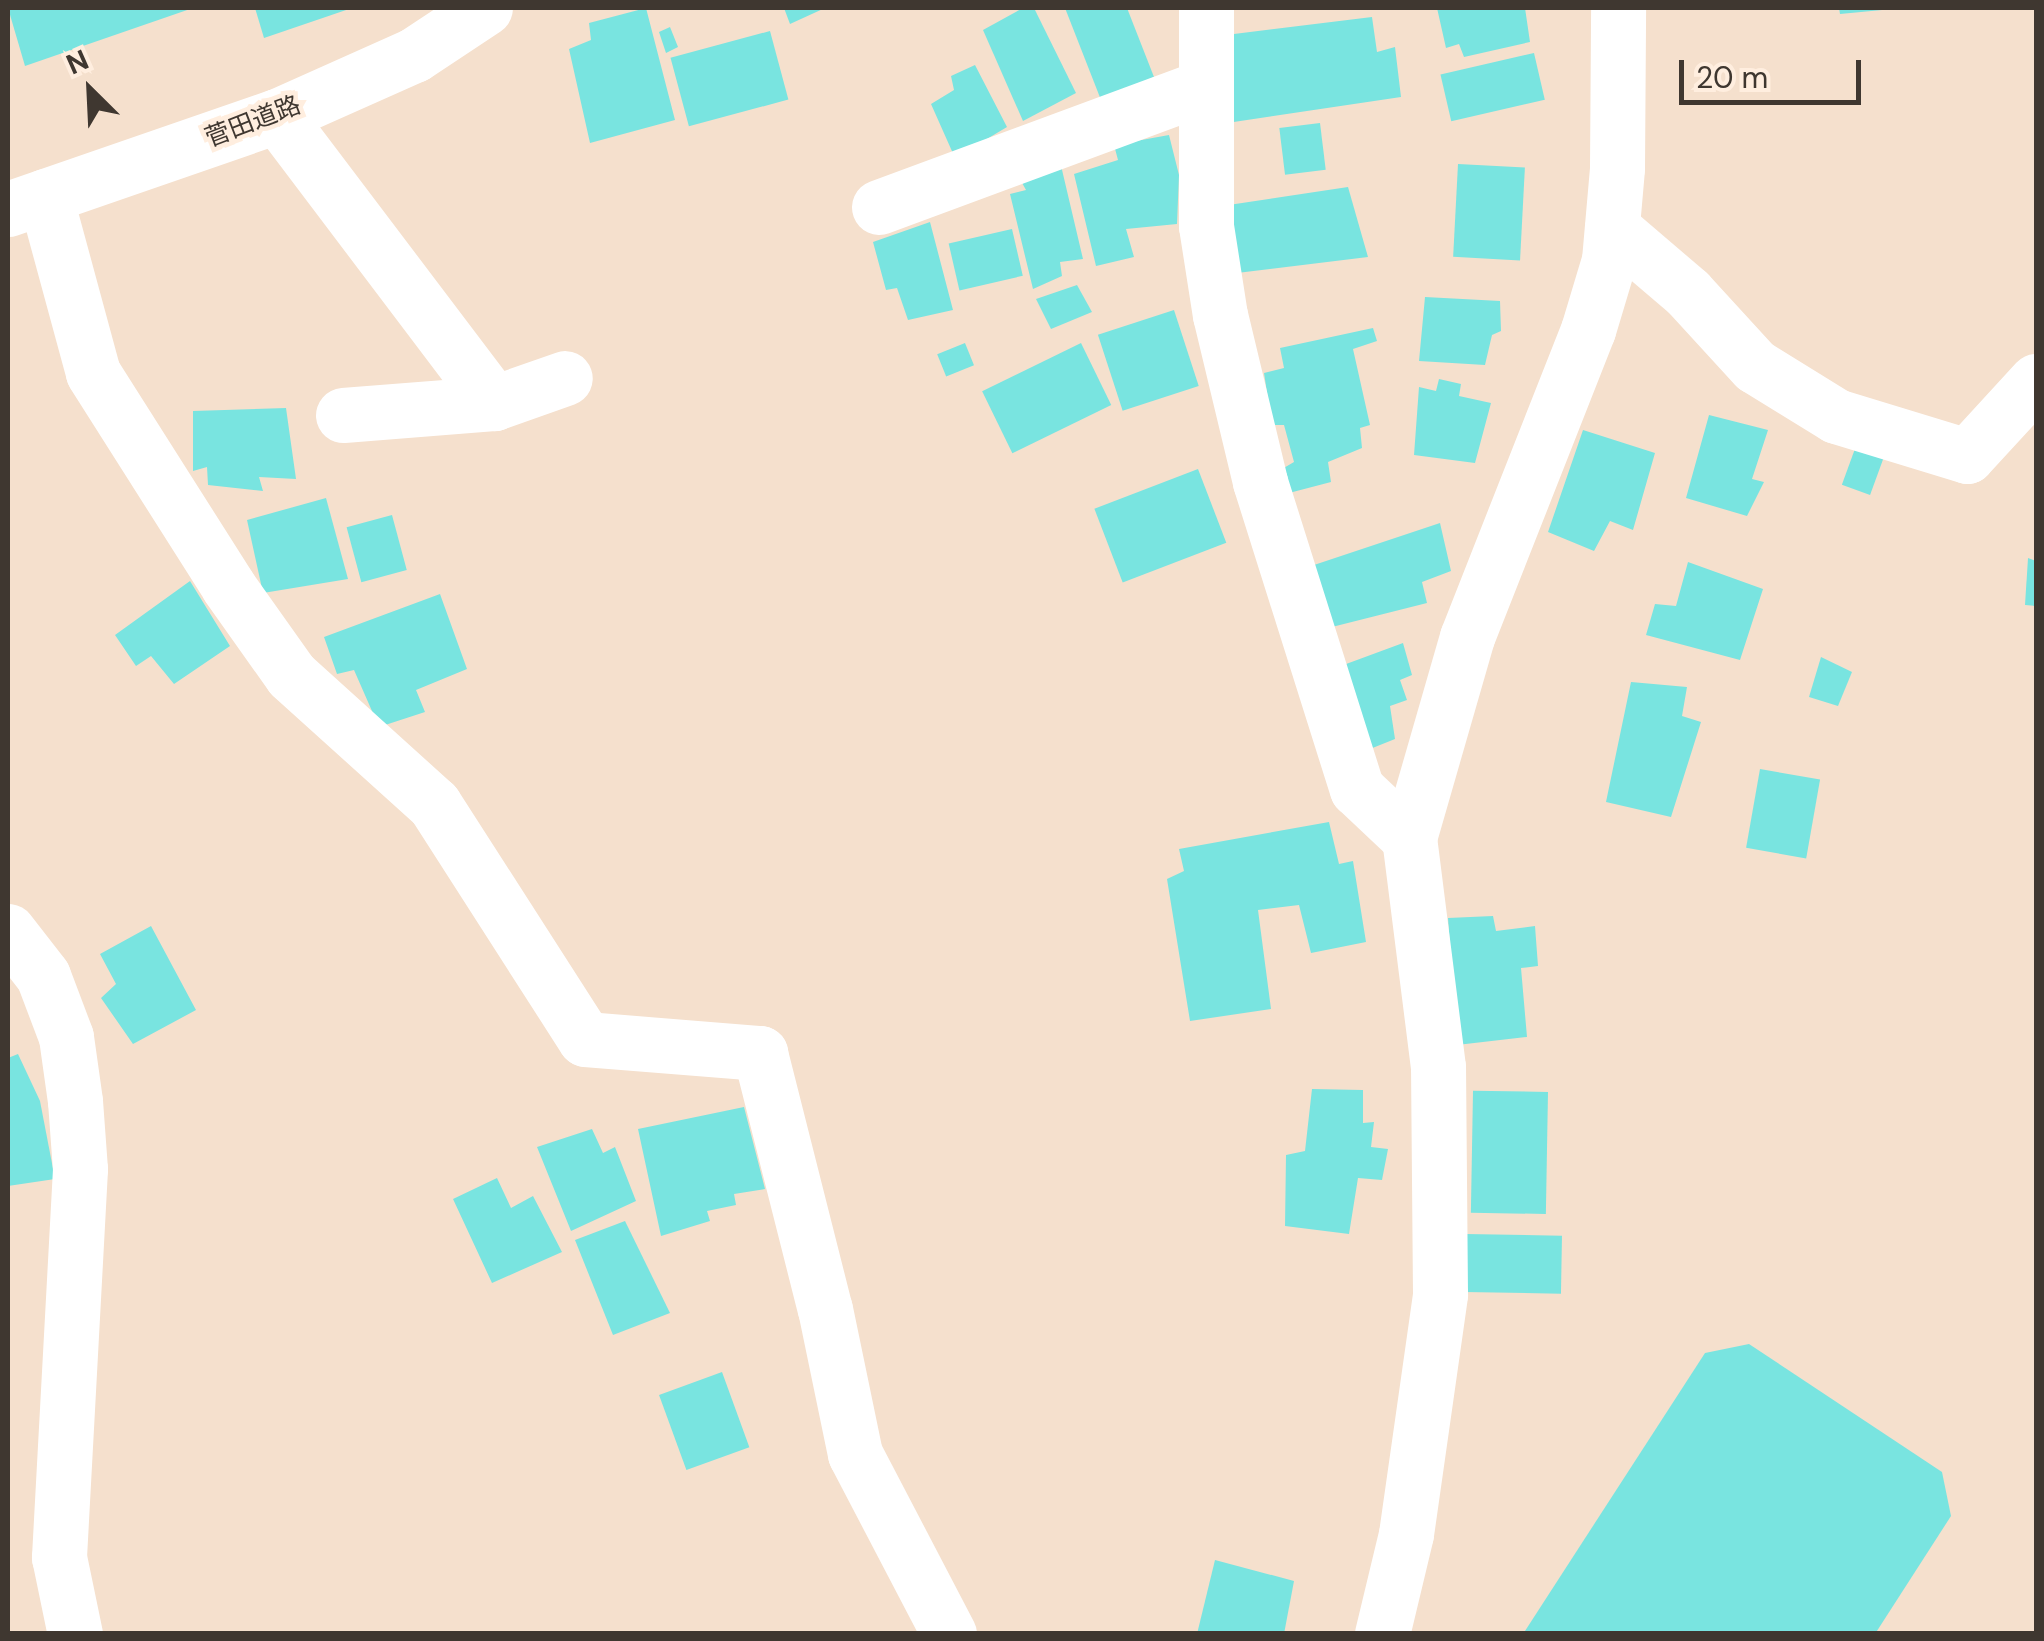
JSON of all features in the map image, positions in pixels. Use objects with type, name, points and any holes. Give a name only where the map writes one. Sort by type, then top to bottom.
[{"type":"street","name":"菅田道路","points":[[26,202],[277,116],[414,54],[485,8]]},
{"type":"street","points":[[1206,8],[1203,87],[1209,244],[1220,315],[1260,482],[1356,788],[1408,838]]},
{"type":"street","points":[[1382,1634],[1406,1534],[1440,1294],[1438,1067],[1408,838],[1467,637],[1588,330],[1609,260],[1618,8]]},
{"type":"street","points":[[879,207],[1203,87]]},
{"type":"street","points":[[277,116],[494,403]]},
{"type":"street","points":[[26,202],[93,373],[228,586],[291,674],[434,804],[585,1039],[760,1053],[825,1309],[855,1454],[949,1634]]},
{"type":"street","points":[[1612,228],[1688,293],[1755,366],[1836,416],[1967,456],[2036,380]]},
{"type":"street","points":[[344,415],[494,403],[564,378]]},
{"type":"street","points":[[8,931],[43,976],[66,1037],[75,1101],[80,1169],[58,1558],[75,1634]]},
{"type":"building","points":[[8,8],[193,8],[25,66]]},
{"type":"building","points":[[255,8],[352,8],[264,38]]},
{"type":"building","points":[[646,8],[675,120],[590,143],[569,49],[591,40],[589,23]]},
{"type":"building","points":[[784,8],[825,8],[790,24]]},
{"type":"building","points":[[1023,8],[1034,8],[1076,93],[1023,121],[983,30]]},
{"type":"building","points":[[1065,8],[1127,8],[1154,77],[1101,100]]},
{"type":"building","points":[[1437,8],[1525,8],[1530,42],[1464,57],[1459,44],[1446,48]]},
{"type":"building","points":[[1839,8],[1881,8],[1882,10],[1840,14]]},
{"type":"building","points":[[1372,17],[1377,52],[1395,47],[1401,97],[1227,123],[1226,35]]},
{"type":"building","points":[[670,27],[678,47],[666,53],[659,32]]},
{"type":"building","points":[[770,31],[788,100],[689,126],[671,58]]},
{"type":"building","points":[[1534,53],[1545,100],[1451,121],[1440,75]]},
{"type":"building","points":[[975,65],[1007,127],[955,158],[931,104],[954,90],[951,76]]},
{"type":"building","points":[[1320,123],[1326,170],[1285,175],[1279,128]]},
{"type":"building","points":[[1169,135],[1179,175],[1177,224],[1126,229],[1134,257],[1096,266],[1074,174],[1118,160],[1114,145]]},
{"type":"building","points":[[1059,157],[1083,259],[1060,262],[1062,276],[1033,289],[1010,194],[1026,190],[1016,172]]},
{"type":"building","points":[[1458,164],[1525,168],[1520,260],[1453,257]]},
{"type":"building","points":[[1348,187],[1368,257],[1237,273],[1222,206]]},
{"type":"building","points":[[930,222],[953,310],[908,320],[897,288],[886,290],[873,242]]},
{"type":"building","points":[[1012,229],[1023,276],[959,290],[949,244]]},
{"type":"building","points":[[1077,285],[1092,312],[1051,329],[1036,299]]},
{"type":"building","points":[[1425,297],[1500,301],[1501,331],[1492,335],[1485,365],[1419,361]]},
{"type":"building","points":[[1174,310],[1199,386],[1123,411],[1098,335]]},
{"type":"building","points":[[1373,328],[1377,341],[1353,349],[1370,425],[1360,428],[1362,448],[1328,462],[1331,482],[1289,493],[1282,469],[1294,462],[1284,425],[1272,425],[1264,373],[1284,368],[1280,348]]},
{"type":"building","points":[[965,343],[974,365],[946,376],[937,354]]},
{"type":"building","points":[[1081,343],[1111,405],[1012,453],[982,391]]},
{"type":"building","points":[[1439,379],[1461,384],[1459,396],[1491,403],[1475,463],[1414,455],[1419,387],[1436,391]]},
{"type":"building","points":[[286,408],[296,479],[259,477],[263,491],[208,485],[207,467],[193,471],[193,411]]},
{"type":"building","points":[[1709,415],[1768,430],[1752,479],[1764,482],[1747,516],[1686,498]]},
{"type":"building","points":[[1583,430],[1655,453],[1633,530],[1610,521],[1594,551],[1548,532]]},
{"type":"building","points":[[1860,435],[1888,445],[1870,495],[1842,485]]},
{"type":"building","points":[[1198,469],[1226,543],[1123,583],[1094,509]]},
{"type":"building","points":[[326,498],[348,579],[263,593],[247,520]]},
{"type":"building","points":[[392,515],[407,570],[361,582],[347,527]]},
{"type":"building","points":[[1440,523],[1451,571],[1422,582],[1427,603],[1328,628],[1314,565]]},
{"type":"building","points":[[2028,558],[2036,561],[2036,606],[2025,605]]},
{"type":"building","points":[[1688,562],[1763,589],[1740,660],[1646,635],[1655,604],[1676,606]]},
{"type":"building","points":[[190,581],[230,646],[174,684],[151,656],[136,666],[115,635]]},
{"type":"building","points":[[440,594],[467,669],[416,690],[425,712],[379,727],[354,670],[337,674],[324,637]]},
{"type":"building","points":[[1403,643],[1412,675],[1400,680],[1407,700],[1390,706],[1395,739],[1365,751],[1338,667]]},
{"type":"building","points":[[1821,657],[1852,672],[1838,706],[1809,697]]},
{"type":"building","points":[[1631,682],[1687,687],[1682,716],[1701,722],[1671,817],[1606,802]]},
{"type":"building","points":[[1760,769],[1820,780],[1806,858],[1746,848]]},
{"type":"building","points":[[1329,822],[1339,864],[1353,861],[1366,942],[1311,953],[1299,905],[1258,910],[1271,1009],[1190,1021],[1167,879],[1184,871],[1179,849]]},
{"type":"building","points":[[1493,916],[1496,931],[1535,926],[1538,966],[1521,968],[1527,1037],[1457,1045],[1448,918]]},
{"type":"building","points":[[151,926],[196,1010],[133,1044],[101,998],[116,984],[100,954]]},
{"type":"building","points":[[18,1054],[40,1101],[55,1179],[8,1186],[8,1058]]},
{"type":"building","points":[[1312,1089],[1363,1090],[1363,1123],[1374,1122],[1371,1147],[1388,1149],[1382,1180],[1358,1178],[1349,1234],[1285,1226],[1286,1155],[1305,1151]]},
{"type":"building","points":[[1473,1091],[1548,1092],[1546,1214],[1471,1213]]},
{"type":"building","points":[[744,1107],[765,1189],[734,1194],[736,1205],[707,1211],[710,1221],[661,1236],[638,1129]]},
{"type":"building","points":[[592,1129],[603,1153],[615,1147],[636,1201],[571,1231],[537,1147]]},
{"type":"building","points":[[497,1178],[511,1208],[533,1196],[562,1252],[492,1283],[453,1199]]},
{"type":"building","points":[[625,1221],[670,1313],[613,1335],[575,1240]]},
{"type":"building","points":[[1465,1234],[1562,1236],[1561,1294],[1464,1292]]},
{"type":"building","points":[[1749,1344],[1942,1472],[1951,1516],[1875,1634],[1523,1634],[1705,1353]]},
{"type":"building","points":[[722,1372],[749,1447],[686,1470],[659,1395]]},
{"type":"building","points":[[1215,1560],[1294,1581],[1284,1634],[1197,1634]]}]
